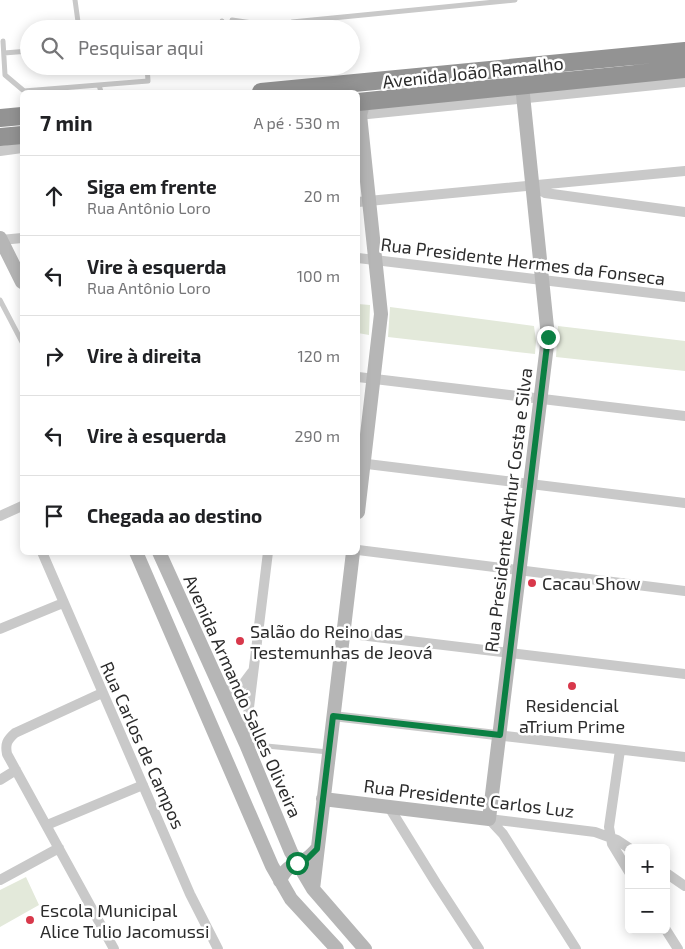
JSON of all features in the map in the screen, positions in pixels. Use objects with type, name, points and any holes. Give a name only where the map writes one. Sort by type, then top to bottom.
[{"type":"highway","name":"Avenida João Ramalho","points":[[283,90],[461,74],[512,67],[685,50]]},
{"type":"highway","points":[[512,67],[519,75],[523,92]]},
{"type":"highway","name":"Avenida João Ramalho","points":[[360,108],[523,92],[685,69]]},
{"type":"highway","points":[[360,108],[372,92],[379,89],[409,86],[461,74]]},
{"type":"highway","points":[[0,118],[20,116]]},
{"type":"highway","points":[[0,137],[20,135]]},
{"type":"street","points":[[523,92],[685,82]]},
{"type":"street","name":"Rua Presidente Arthur Costa e Silva","points":[[489,819],[548,337],[523,92]]},
{"type":"street","points":[[360,108],[364,201],[376,260],[381,314],[374,379],[360,463],[685,503]]},
{"type":"street","points":[[0,151],[20,148]]},
{"type":"street","points":[[364,201],[685,171]]},
{"type":"street","points":[[574,198],[573,190],[576,182]]},
{"type":"street","points":[[532,186],[545,193],[574,198],[685,212]]},
{"type":"street","points":[[20,238],[0,239],[20,278]]},
{"type":"street","name":"Rua Presidente Hermes da Fonseca","points":[[360,258],[685,297]]},
{"type":"street","points":[[360,377],[685,416]]},
{"type":"street","points":[[0,516],[20,507]]},
{"type":"street","points":[[360,550],[685,591]]},
{"type":"street","name":"Rua Carlos de Campos","points":[[43,555],[190,894],[218,949]]},
{"type":"street","points":[[137,555],[233,778],[280,881],[291,899],[337,949]]},
{"type":"street","name":"Avenida Armando Salles Oliveira","points":[[160,555],[246,742],[297,863],[313,889],[365,949]]},
{"type":"street","points":[[246,742],[268,555]]},
{"type":"street","points":[[291,899],[300,899],[313,889],[353,555]]},
{"type":"street","points":[[0,629],[63,603]]},
{"type":"street","points":[[343,633],[685,674]]},
{"type":"street","points":[[222,691],[240,688],[253,672]]},
{"type":"street","points":[[102,693],[15,733],[6,743],[6,748],[7,754],[114,949]]},
{"type":"street","points":[[333,716],[685,757]]},
{"type":"street","points":[[620,750],[609,827],[610,838],[615,851],[625,866]]},
{"type":"street","points":[[0,780],[16,770]]},
{"type":"street","points":[[47,825],[143,785]]},
{"type":"street","name":"Rua Presidente Carlos Luz","points":[[323,799],[595,832],[625,846]]},
{"type":"street","points":[[389,807],[479,949]]},
{"type":"street","points":[[489,819],[503,834],[576,949]]},
{"type":"street","points":[[0,880],[59,848]]},
{"type":"street","points":[[280,881],[285,870],[308,858],[317,849]]},
{"type":"street","points":[[670,876],[685,886]]},
{"type":"street","points":[[669,934],[678,949]]},
{"type":"lane","points":[[75,0],[78,20]]},
{"type":"lane","points":[[312,20],[515,0]]},
{"type":"lane","points":[[2,41],[6,75],[22,90]]},
{"type":"lane","points":[[4,53],[20,52]]},
{"type":"lane","points":[[45,90],[148,81],[148,75]]},
{"type":"lane","points":[[99,85],[100,90]]},
{"type":"lane","points":[[0,300],[20,338]]},
{"type":"lane","points":[[246,742],[328,752]]},
{"type":"green space","points":[[360,304],[370,305],[369,335],[360,333]]},
{"type":"green space","points":[[390,307],[534,326],[535,354],[388,337]]},
{"type":"green space","points":[[558,326],[685,341],[685,371],[556,357]]},
{"type":"green space","points":[[26,877],[39,905],[0,927],[0,890]]},
{"type":"place","name":"Cacau Show","points":[[532,583]]},
{"type":"place","name":"Salão do Reino das Testemunhas de Jeová","points":[[240,641]]},
{"type":"place","name":"Residencial aTrium Prime","points":[[572,686]]},
{"type":"place","name":"Escola Municipal Alice Tulio Jacomussi","points":[[30,920]]},
{"type":"route","points":[[297,863],[308,858],[317,849],[333,716],[500,735],[548,337]]}]
